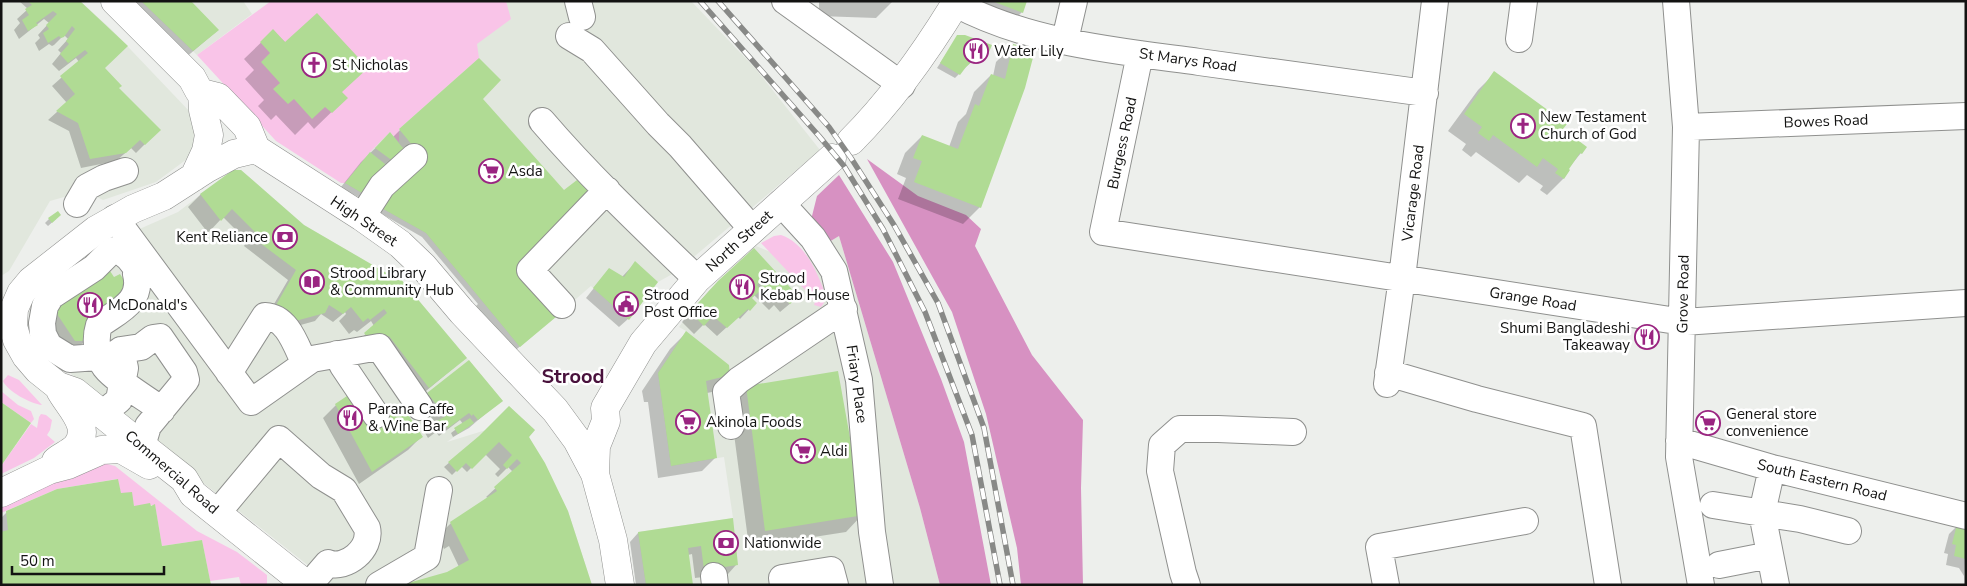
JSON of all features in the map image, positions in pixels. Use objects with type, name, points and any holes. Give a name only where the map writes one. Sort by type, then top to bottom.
[{"type":"main road","points":[[115,1],[192,78],[202,93],[203,110],[209,135],[206,151],[194,177]]},
{"type":"main road","name":"North Street","points":[[594,474],[596,446],[606,421],[605,408],[643,343],[697,279],[842,150],[878,114],[902,85],[957,3]]},
{"type":"main road","points":[[202,93],[218,98],[247,127],[256,149]]},
{"type":"main road","name":"Commercial Road","points":[[256,149],[234,154],[164,196],[110,221],[48,266],[12,294],[16,303],[13,314],[14,329],[9,335],[32,363],[58,386],[75,392],[99,411],[184,479],[194,494],[308,585]]},
{"type":"main road","name":"High Street","points":[[256,149],[362,217],[400,244],[423,266],[462,312],[555,410],[580,446],[594,474],[612,540],[620,585]]},
{"type":"main road","points":[[49,470],[59,459],[76,447],[81,438],[80,419],[67,403],[58,386]]},
{"type":"main road","points":[[555,410],[572,412],[591,408],[605,408]]},
{"type":"main road","points":[[1,493],[49,470],[68,465],[102,450],[121,449],[142,460],[178,488],[194,494]]},
{"type":"street","points":[[785,1],[902,85]]},
{"type":"street","points":[[1065,40],[1074,1]]},
{"type":"street","name":"Vicarage Road","points":[[1435,1],[1402,278],[1388,378],[1583,426],[1608,585]]},
{"type":"street","points":[[1519,39],[1524,1]]},
{"type":"street","name":"Grove Road","points":[[1676,1],[1686,127],[1679,441],[1681,472],[1701,585]]},
{"type":"street","name":"St Marys Road","points":[[957,3],[1000,24],[1065,40],[1140,54],[1425,93]]},
{"type":"street","points":[[576,18],[590,48],[680,146],[752,229]]},
{"type":"street","name":"Burgess Road","points":[[1103,232],[1140,54]]},
{"type":"street","name":"Bowes Road","points":[[1686,127],[1966,116]]},
{"type":"street","points":[[542,122],[574,158],[589,170],[697,279]]},
{"type":"street","points":[[362,217],[382,186],[414,157]]},
{"type":"street","points":[[125,171],[106,177],[69,199],[110,221],[251,402],[312,359],[379,347],[420,407]]},
{"type":"street","points":[[562,305],[530,270],[608,190]]},
{"type":"street","name":"Friary Place","points":[[781,203],[814,238],[834,271],[844,309],[859,380],[872,532],[880,585]]},
{"type":"street","name":"Grange Road","points":[[1103,232],[1683,322],[1966,303]]},
{"type":"street","points":[[730,426],[726,392],[739,380],[844,309]]},
{"type":"street","points":[[229,373],[265,316],[274,317],[285,325],[305,364]]},
{"type":"street","points":[[99,411],[108,409],[119,400],[123,382],[124,368],[110,353],[141,347],[158,337],[183,370],[186,377],[185,383],[147,428],[142,446]]},
{"type":"street","points":[[338,354],[343,366],[376,415]]},
{"type":"street","points":[[123,382],[162,410]]},
{"type":"street","points":[[1187,585],[1160,471],[1162,445],[1180,429],[1293,432]]},
{"type":"street","points":[[218,512],[279,439],[320,476],[344,490],[368,528],[367,544],[360,553],[340,565],[335,566],[328,563],[308,585]]},
{"type":"street","name":"South Eastern Road","points":[[1679,441],[1767,491],[1966,516]]},
{"type":"street","points":[[379,585],[427,557],[439,490]]},
{"type":"street","points":[[1714,505],[1767,491]]},
{"type":"street","points":[[1767,491],[1800,519],[1848,531]]},
{"type":"street","points":[[1767,491],[1770,555],[1776,585]]},
{"type":"street","points":[[1386,585],[1379,547],[1525,521]]},
{"type":"street","points":[[1719,565],[1770,555]]},
{"type":"street","points":[[783,585],[782,578],[832,570],[835,585]]},
{"type":"shaded area","points":[[1,1],[80,1],[112,30],[191,113],[197,138],[187,159],[156,182],[103,200],[85,191],[50,201],[9,271],[1,276]]},
{"type":"shaded area","points":[[141,1],[243,1],[252,14],[197,55]]},
{"type":"shaded area","points":[[271,1],[506,1],[511,19],[477,44],[479,58],[399,129],[399,142],[390,132],[370,152],[345,183],[341,183],[276,141],[197,55]]},
{"type":"shaded area","points":[[489,1],[691,1],[755,68],[820,150],[676,272],[658,282],[629,320],[591,286],[520,347],[426,233],[378,206],[367,196],[345,183]]},
{"type":"shaded area","points":[[867,159],[918,196],[966,215],[981,229],[975,246],[1032,355],[1083,420],[1081,488],[1083,585],[1021,585],[1017,548],[986,414],[952,312]]},
{"type":"shaded area","points":[[233,170],[241,170],[304,225],[389,275],[394,271],[503,401],[447,442],[486,430],[509,406],[535,430],[529,437],[568,511],[592,585],[333,585],[164,452],[49,356],[34,333],[135,231],[178,212]]},
{"type":"shaded area","points":[[839,175],[893,262],[941,379],[964,442],[991,585],[940,585],[920,508],[839,236],[829,242],[811,220],[817,196]]},
{"type":"shaded area","points":[[781,235],[798,245],[810,261],[827,298],[821,307],[814,305],[815,302],[808,293],[761,243],[774,236]]},
{"type":"shaded area","points":[[839,236],[920,508],[940,585],[646,585],[638,532],[733,518],[724,457],[671,466],[658,373],[686,331],[679,327],[718,281],[756,246],[795,262]]},
{"type":"shaded area","points":[[8,375],[19,380],[42,405],[26,400],[9,389],[3,381]]},
{"type":"shaded area","points":[[1,391],[18,405],[31,411],[34,419],[31,423],[1,402]]},
{"type":"shaded area","points":[[41,414],[46,415],[52,420],[47,435],[55,442],[34,458],[1,474],[1,466],[31,424],[37,428]]},
{"type":"shaded area","points":[[103,463],[115,466],[197,531],[237,552],[267,575],[267,585],[241,585],[239,577],[210,581],[202,540],[162,546],[155,505],[134,506],[131,493],[121,493],[117,479],[57,489],[1,513],[1,503]]},
{"type":"building","points":[[28,1],[80,1],[128,46],[105,68],[122,86],[119,88],[161,130],[145,145],[140,140],[126,153],[90,159],[78,123],[56,111],[75,94],[60,76],[88,53],[85,50],[68,63],[60,54],[69,44],[66,41],[75,29],[72,26],[64,37],[61,38],[59,36],[48,43],[43,33],[49,29],[46,25],[57,14],[53,11],[36,23],[38,25],[28,31],[22,20],[29,15],[25,9],[32,5]]},
{"type":"building","points":[[141,1],[191,1],[219,30],[193,51]]},
{"type":"building","points":[[992,1],[1027,1],[1023,13]]},
{"type":"building","name":"St Nicholas","points":[[317,13],[368,68],[342,92],[348,98],[332,113],[325,107],[312,119],[294,99],[288,104],[273,89],[280,83],[261,62],[270,53],[260,42],[273,29],[285,42]]},
{"type":"building","points":[[957,35],[965,35],[992,45],[986,59],[976,58],[960,75],[940,63]]},
{"type":"building","points":[[1013,44],[1035,50],[1025,88],[981,208],[914,182],[922,161],[913,158],[922,135],[958,149],[975,104],[979,106],[991,74],[1005,79]]},
{"type":"building","name":"Asda","points":[[479,58],[501,80],[483,99],[564,190],[577,180],[594,196],[518,270],[556,317],[520,347],[426,233],[378,206],[389,193],[426,162],[399,129]]},
{"type":"building","name":"New Testament Church of God","points":[[1494,71],[1567,124],[1563,129],[1587,147],[1582,154],[1580,153],[1564,179],[1555,173],[1558,169],[1543,158],[1537,167],[1493,135],[1489,141],[1478,133],[1482,127],[1464,114]]},
{"type":"building","points":[[390,132],[402,147],[411,154],[401,167],[375,148]]},
{"type":"building","points":[[370,152],[390,168],[367,196],[345,183]]},
{"type":"building","points":[[233,170],[241,170],[304,225],[390,275],[394,271],[467,358],[429,388],[389,336],[376,347],[364,333],[387,313],[384,309],[370,320],[368,318],[363,322],[351,307],[343,314],[329,305],[325,313],[288,323],[271,314],[296,270],[252,237],[255,232],[232,209],[221,221],[200,194]]},
{"type":"building","points":[[58,211],[61,215],[52,223],[48,218]]},
{"type":"building","points":[[754,248],[799,297],[790,304],[783,297],[779,302],[759,283],[757,285],[761,290],[752,298],[757,303],[750,311],[748,309],[727,328],[713,316],[704,326],[690,312],[718,281]]},
{"type":"building","name":"Strood Post Office","points":[[635,261],[658,282],[629,320],[593,288],[609,268],[624,277]]},
{"type":"building","name":"McDonald's","points":[[108,268],[114,277],[120,274],[133,294],[94,333],[82,341],[75,341],[53,308]]},
{"type":"building","points":[[686,331],[729,365],[730,375],[706,381],[717,458],[671,466],[658,373]]},
{"type":"building","points":[[469,360],[503,401],[478,420],[473,414],[472,416],[469,413],[448,428],[445,424],[437,431],[433,423],[446,416],[427,393]]},
{"type":"building","name":"Aldi","points":[[838,371],[864,515],[765,531],[746,386]]},
{"type":"building","points":[[350,394],[368,425],[401,404],[423,437],[372,472],[335,404]]},
{"type":"building","points":[[1,402],[31,423],[1,466]]},
{"type":"building","points":[[509,406],[535,430],[529,437],[545,463],[568,511],[592,585],[401,585],[447,572],[469,560],[450,522],[497,491],[494,487],[521,463],[517,459],[507,469],[503,465],[512,455],[499,442],[472,469],[466,463],[457,472],[448,462],[479,436]]},
{"type":"building","points":[[470,418],[474,423],[458,434],[454,428]]},
{"type":"building","points":[[118,479],[121,493],[132,492],[134,506],[150,503],[151,506],[155,504],[162,546],[202,540],[211,585],[1,585],[1,532],[8,530],[6,511],[57,489]]},
{"type":"building","points":[[733,518],[738,565],[704,570],[701,546],[688,548],[693,585],[646,585],[638,532]]},
{"type":"building","points":[[1957,524],[1966,526],[1966,559],[1954,556],[1956,545],[1952,544]]},
{"type":"railway","points":[[700,1],[844,166],[883,229],[925,312],[972,435],[1000,585]]},
{"type":"railway","points":[[718,1],[829,127],[894,225],[938,303],[984,428],[1013,585]]},
{"type":"place","name":"Water Lily","points":[[976,51]]},
{"type":"place","name":"St Nicholas","points":[[314,65]]},
{"type":"place","name":"New Testament Church of God","points":[[1523,126]]},
{"type":"place","name":"Asda","points":[[491,171]]},
{"type":"place","name":"Kent Reliance","points":[[285,237]]},
{"type":"place","name":"Strood Library & Community Hub","points":[[312,282]]},
{"type":"place","name":"Strood Kebab House","points":[[742,287]]},
{"type":"place","name":"Strood Post Office","points":[[626,304]]},
{"type":"place","name":"McDonald's","points":[[90,305]]},
{"type":"place","name":"Shumi Bangladeshi Takeaway","points":[[1647,337]]},
{"type":"place","name":"Parana Caffe & Wine Bar","points":[[350,418]]},
{"type":"place","name":"Akinola Foods","points":[[688,422]]},
{"type":"place","name":"General store convenience","points":[[1708,423]]},
{"type":"place","name":"Aldi","points":[[803,451]]},
{"type":"place","name":"Nationwide","points":[[726,543]]},
{"type":"district","name":"Strood","points":[[573,376]]}]
